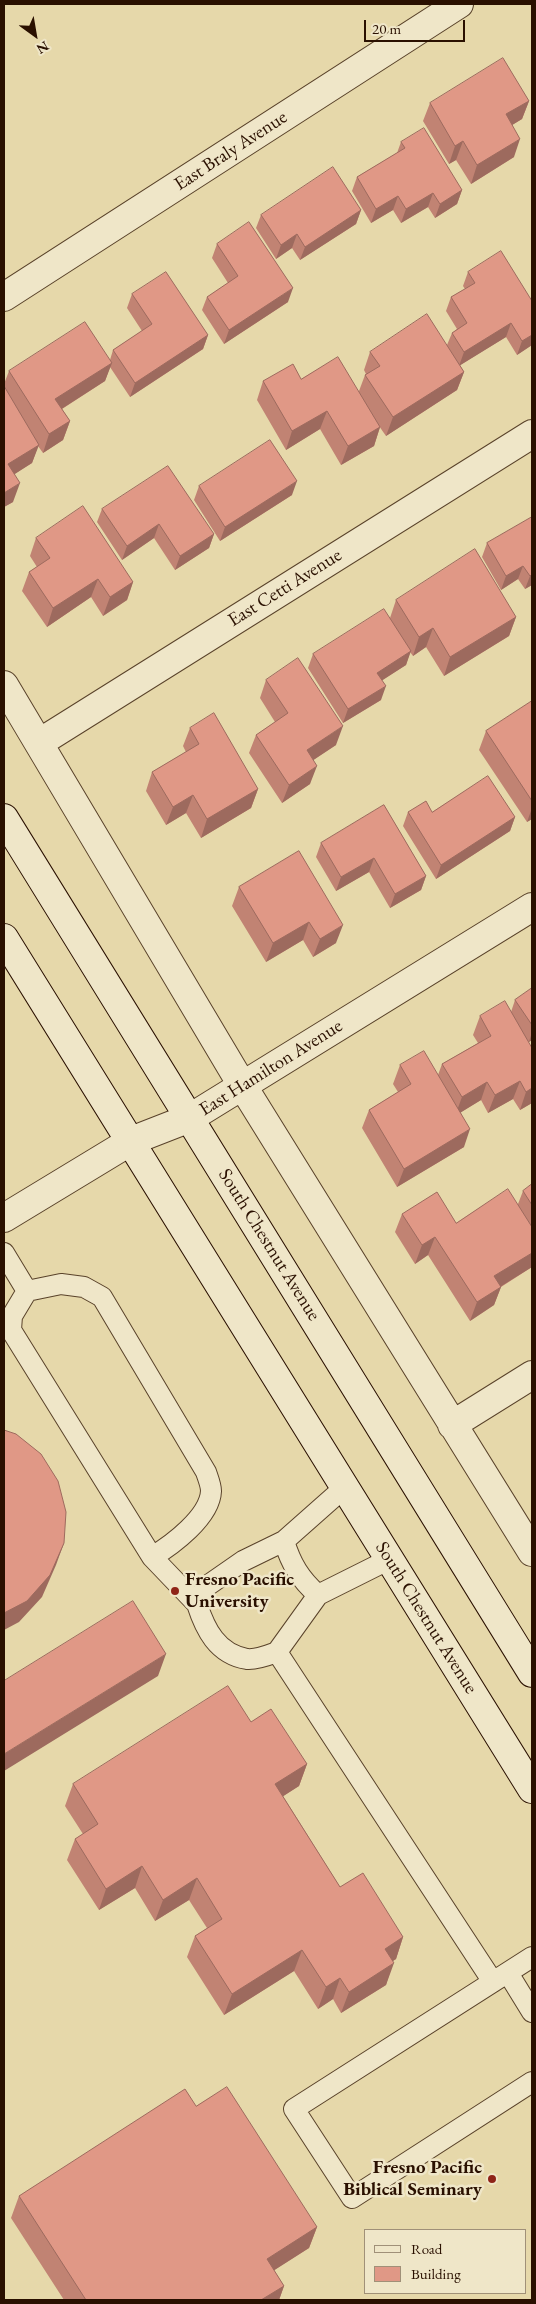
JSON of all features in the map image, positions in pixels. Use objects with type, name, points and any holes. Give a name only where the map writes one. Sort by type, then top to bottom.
[{"type":"street","name":"East Braly Avenue","points":[[4,297],[459,4]]},
{"type":"street","name":"East Cetti Avenue","points":[[39,743],[532,434]]},
{"type":"street","points":[[4,685],[242,1085],[532,1552]]},
{"type":"street","name":"South Chestnut Avenue","points":[[4,818],[532,1673]]},
{"type":"street","name":"East Hamilton Avenue","points":[[4,1218],[130,1141],[190,1118],[532,907]]},
{"type":"street","name":"South Chestnut Avenue","points":[[4,938],[532,1789]]},
{"type":"street","points":[[452,1425],[532,1375]]},
{"type":"lane","points":[[4,1253],[26,1291]]},
{"type":"lane","points":[[152,1557],[178,1538],[205,1511],[211,1491],[206,1472],[102,1297],[84,1287],[61,1284],[26,1291],[12,1316],[10,1330],[152,1557],[196,1604],[204,1628],[225,1652],[248,1660],[278,1652],[318,1595],[390,1559]]},
{"type":"lane","points":[[196,1604],[207,1586],[243,1561],[284,1541],[345,1487]]},
{"type":"lane","points":[[284,1541],[291,1562],[304,1583],[318,1595]]},
{"type":"lane","points":[[278,1652],[501,1978],[532,2012]]},
{"type":"lane","points":[[532,1958],[294,2109],[352,2198],[532,2082]]},
{"type":"building","points":[[503,58],[529,101],[506,114],[520,139],[477,165],[463,141],[455,146],[430,103]]},
{"type":"building","points":[[424,128],[462,190],[440,204],[433,193],[406,209],[398,196],[376,209],[357,177],[405,148],[401,142]]},
{"type":"building","points":[[333,167],[361,210],[305,247],[297,234],[281,245],[261,215]]},
{"type":"building","points":[[249,222],[293,288],[229,330],[207,297],[238,276],[217,244]]},
{"type":"building","points":[[501,251],[532,301],[532,335],[522,341],[511,323],[464,352],[452,333],[467,323],[451,297],[475,283],[468,272]]},
{"type":"building","points":[[166,272],[208,335],[135,383],[113,350],[152,324],[132,294]]},
{"type":"building","points":[[427,314],[464,372],[393,417],[365,375],[380,366],[370,352]]},
{"type":"building","points":[[85,322],[112,363],[55,399],[70,421],[49,434],[9,371]]},
{"type":"building","points":[[338,357],[380,427],[348,446],[327,411],[292,431],[263,381],[293,364],[301,379]]},
{"type":"building","points":[[4,386],[39,445],[8,464],[20,483],[4,493]]},
{"type":"building","points":[[270,440],[297,481],[225,527],[199,486]]},
{"type":"building","points":[[168,466],[214,534],[180,556],[159,524],[127,546],[102,509]]},
{"type":"building","points":[[83,506],[133,582],[110,597],[98,579],[53,608],[29,572],[50,558],[36,538]]},
{"type":"building","points":[[532,517],[532,574],[530,576],[523,566],[506,576],[487,543]]},
{"type":"building","points":[[475,549],[516,617],[450,657],[433,628],[419,637],[396,600]]},
{"type":"building","points":[[384,609],[411,651],[377,673],[386,686],[348,709],[313,654]]},
{"type":"building","points":[[298,658],[343,726],[307,750],[317,766],[289,785],[256,735],[288,713],[266,680]]},
{"type":"building","points":[[532,701],[532,801],[486,731]]},
{"type":"building","points":[[214,713],[258,789],[207,819],[193,795],[173,807],[152,772],[199,744],[190,728]]},
{"type":"building","points":[[488,776],[515,817],[441,865],[408,812],[426,801],[432,812]]},
{"type":"building","points":[[384,805],[426,876],[395,894],[374,858],[341,877],[321,843]]},
{"type":"building","points":[[299,851],[343,925],[320,939],[309,922],[273,943],[239,887]]},
{"type":"building","points":[[532,988],[532,1025],[515,1000]]},
{"type":"building","points":[[505,1001],[532,1048],[532,1088],[526,1092],[520,1081],[495,1095],[487,1082],[462,1097],[442,1064],[491,1036],[480,1016]]},
{"type":"building","points":[[424,1051],[470,1129],[404,1169],[369,1110],[411,1084],[400,1065]]},
{"type":"building","points":[[532,1184],[532,1205],[523,1191]]},
{"type":"building","points":[[508,1189],[532,1227],[532,1253],[494,1276],[501,1287],[477,1302],[435,1237],[422,1245],[402,1214],[437,1192],[456,1223]]},
{"type":"building","points":[[4,1430],[16,1434],[41,1454],[58,1481],[66,1512],[64,1543],[50,1575],[27,1601],[4,1613]]},
{"type":"building","points":[[133,1601],[166,1654],[4,1754],[4,1681]]},
{"type":"building","points":[[228,1686],[251,1722],[271,1709],[307,1764],[275,1784],[340,1887],[363,1873],[403,1937],[385,1949],[394,1963],[349,1992],[340,1978],[326,1987],[302,1950],[232,1994],[195,1936],[222,1919],[197,1878],[163,1900],[142,1866],[106,1889],[75,1839],[98,1824],[73,1784]]},
{"type":"building","points":[[227,2087],[317,2227],[267,2259],[284,2286],[261,2300],[86,2300],[19,2196],[185,2089],[196,2106]]},
{"type":"place","name":"Fresno Pacific University","points":[[175,1591]]},
{"type":"place","name":"Fresno Pacific Biblical Seminary","points":[[492,2179]]}]
